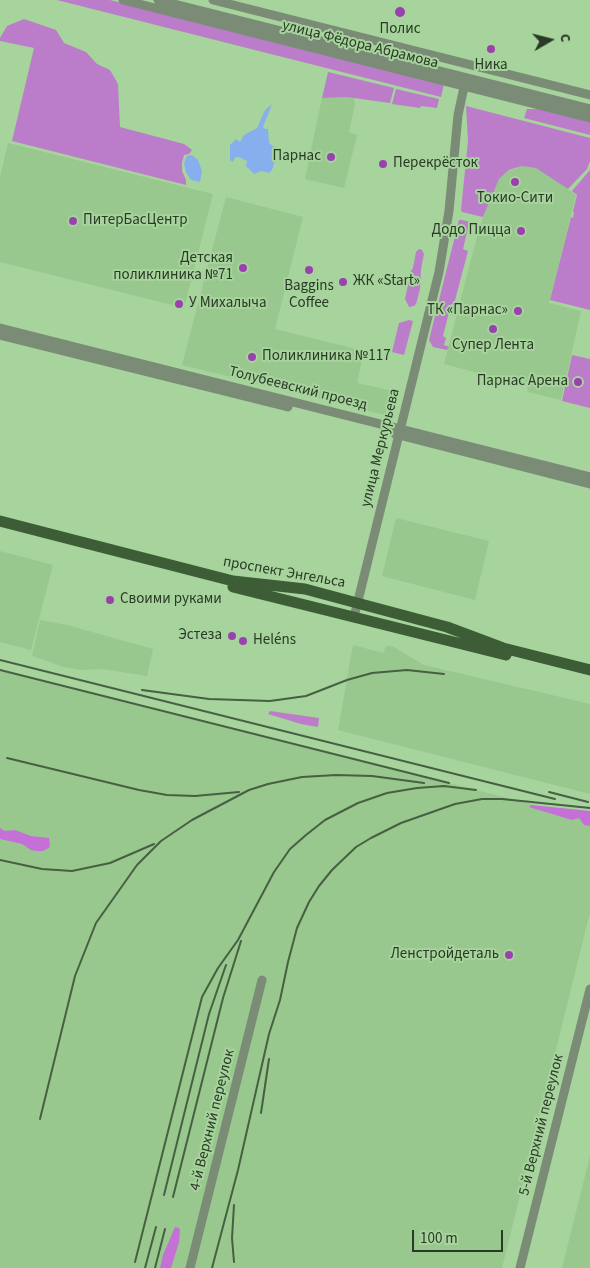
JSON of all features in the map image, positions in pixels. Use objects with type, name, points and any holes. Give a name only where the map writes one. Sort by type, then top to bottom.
[{"type":"main road","name":"проспект Энгельса","points":[[0,521],[233,581],[304,589],[357,602],[447,627],[503,648],[590,670]]},
{"type":"main road","name":"проспект Энгельса","points":[[0,528],[590,677]]},
{"type":"street","name":"улица Фёдора Абрамова","points":[[123,0],[465,82],[590,109]]},
{"type":"street","name":"улица Фёдора Абрамова","points":[[158,0],[465,82],[590,118]]},
{"type":"street","points":[[213,0],[590,95]]},
{"type":"street","name":"улица Меркурьева","points":[[354,617],[439,272],[449,211],[458,115],[465,82]]},
{"type":"street","name":"Толубеевский проезд","points":[[0,328],[590,484]]},
{"type":"street","name":"Толубеевский проезд","points":[[0,335],[590,477]]},
{"type":"street","name":"4-й Верхний переулок","points":[[190,1268],[262,980]]},
{"type":"street","name":"5-й Верхний переулок","points":[[520,1268],[590,989]]},
{"type":"shaded area","points":[[57,0],[110,0],[444,84],[441,97]]},
{"type":"shaded area","points":[[24,19],[56,30],[64,43],[86,52],[97,64],[110,70],[118,84],[120,127],[184,144],[192,150],[189,154],[184,155],[182,163],[186,185],[12,141],[34,48],[0,41],[0,38],[7,26]]},
{"type":"shaded area","points":[[328,72],[394,88],[390,103],[346,97],[322,98]]},
{"type":"shaded area","points":[[396,89],[439,99],[437,108],[421,106],[420,108],[392,104]]},
{"type":"shaded area","name":"Парнас","points":[[322,98],[354,98],[355,104],[349,132],[357,135],[344,188],[305,179]]},
{"type":"shaded area","points":[[466,106],[590,138],[590,161],[587,169],[568,189],[536,168],[522,166],[509,170],[499,179],[483,217],[462,212],[468,141]]},
{"type":"shaded area","points":[[527,109],[541,109],[590,121],[590,135],[524,118]]},
{"type":"shaded area","name":"ПитерБасЦентр","points":[[8,143],[213,194],[184,308],[0,262],[0,177]]},
{"type":"shaded area","points":[[522,166],[541,170],[576,195],[549,303],[581,311],[561,400],[528,392],[527,386],[444,364],[479,229],[495,186],[499,179],[509,171]]},
{"type":"shaded area","points":[[590,170],[590,310],[550,300],[571,217],[573,218],[577,195],[572,191]]},
{"type":"shaded area","points":[[226,197],[303,217],[275,329],[364,351],[357,383],[392,391],[385,415],[182,365]]},
{"type":"shaded area","points":[[459,220],[477,224],[479,229],[476,225],[469,224],[463,249],[468,251],[454,304],[451,304],[443,336],[446,338],[444,345],[449,347],[447,350],[433,347],[429,340]]},
{"type":"shaded area","points":[[419,249],[424,254],[420,289],[416,304],[409,307],[405,299],[416,252]]},
{"type":"shaded area","points":[[409,320],[413,321],[404,355],[392,352],[399,323]]},
{"type":"shaded area","name":"Парнас Арена","points":[[572,355],[590,359],[590,408],[562,401]]},
{"type":"shaded area","points":[[396,518],[489,541],[475,600],[382,576]]},
{"type":"shaded area","points":[[0,551],[53,565],[31,650],[0,642]]},
{"type":"shaded area","points":[[40,620],[67,625],[153,649],[147,676],[103,669],[81,670],[64,667],[32,656]]},
{"type":"shaded area","points":[[353,645],[383,653],[386,646],[392,646],[424,665],[590,704],[590,794],[338,730]]},
{"type":"shaded area","points":[[0,669],[590,819],[590,912],[502,1268],[0,1268]]},
{"type":"shaded area","points":[[270,711],[319,718],[318,727],[268,714]]},
{"type":"shaded area","points":[[531,805],[590,811],[590,826],[584,825],[579,818],[572,820],[529,807]]},
{"type":"shaded area","points":[[0,828],[5,831],[15,830],[31,836],[49,838],[50,847],[43,851],[37,851],[31,850],[22,844],[0,839]]},
{"type":"shaded area","points":[[590,1156],[590,1268],[562,1268]]},
{"type":"shaded area","points":[[175,1227],[180,1230],[179,1242],[171,1268],[160,1268],[163,1255]]},
{"type":"water","points":[[272,104],[263,127],[268,129],[269,143],[275,148],[274,164],[269,173],[261,171],[254,174],[246,166],[247,161],[239,157],[235,157],[233,162],[230,160],[230,145],[236,139],[240,142],[244,135],[257,128],[265,110]]},
{"type":"water","points":[[192,155],[198,160],[202,171],[200,182],[191,180],[186,172],[184,163],[187,156]]},
{"type":"railway","points":[[0,660],[555,799]]},
{"type":"railway","points":[[0,670],[449,783]]},
{"type":"railway","points":[[142,690],[209,699],[270,701],[306,696],[347,680],[372,673],[407,670],[444,674]]},
{"type":"railway","points":[[7,758],[167,795],[195,796],[239,792]]},
{"type":"railway","points":[[40,1119],[75,976],[96,923],[137,865],[161,841],[192,820],[249,790],[268,784],[302,777],[336,775],[372,776],[424,783]]},
{"type":"railway","points":[[135,1262],[202,997],[218,968],[238,940],[274,872],[290,849],[325,820],[358,803],[387,793],[444,786],[476,790]]},
{"type":"railway","points":[[549,792],[588,802]]},
{"type":"railway","points":[[212,1268],[297,928],[309,902],[332,870],[356,847],[371,838],[401,823],[455,804],[482,799],[502,799],[590,808]]},
{"type":"railway","points":[[0,860],[42,869],[72,871],[110,863],[154,844]]},
{"type":"railway","points":[[173,1197],[223,998],[241,941]]},
{"type":"railway","points":[[164,1195],[209,1014],[226,965]]},
{"type":"railway","points":[[261,1113],[269,1059]]},
{"type":"railway","points":[[234,1205],[232,1238],[234,1262]]},
{"type":"railway","points":[[145,1268],[156,1227]]},
{"type":"railway","points":[[155,1268],[165,1229]]},
{"type":"place","name":"Полис","points":[[400,12]]},
{"type":"place","name":"Ника","points":[[491,49]]},
{"type":"place","name":"Парнас","points":[[331,157]]},
{"type":"place","name":"Перекрёсток","points":[[383,164]]},
{"type":"place","name":"Токио-Сити","points":[[515,182]]},
{"type":"place","name":"ПитерБасЦентр","points":[[73,221]]},
{"type":"place","name":"Додо Пицца","points":[[521,231]]},
{"type":"place","name":"Детская поликлиника №71","points":[[243,268]]},
{"type":"place","name":"Baggins Coffee","points":[[309,270]]},
{"type":"place","name":"ЖК «Start»","points":[[343,282]]},
{"type":"place","name":"У Михалыча","points":[[179,304]]},
{"type":"place","name":"ТК «Парнас»","points":[[518,311]]},
{"type":"place","name":"Супер Лента","points":[[493,329]]},
{"type":"place","name":"Поликлиника №117","points":[[252,357]]},
{"type":"place","name":"Парнас Арена","points":[[578,382]]},
{"type":"place","name":"Своими руками","points":[[110,600]]},
{"type":"place","name":"Эстеза","points":[[232,636]]},
{"type":"place","name":"Heléns","points":[[243,641]]},
{"type":"place","name":"Ленстройдеталь","points":[[509,955]]}]
